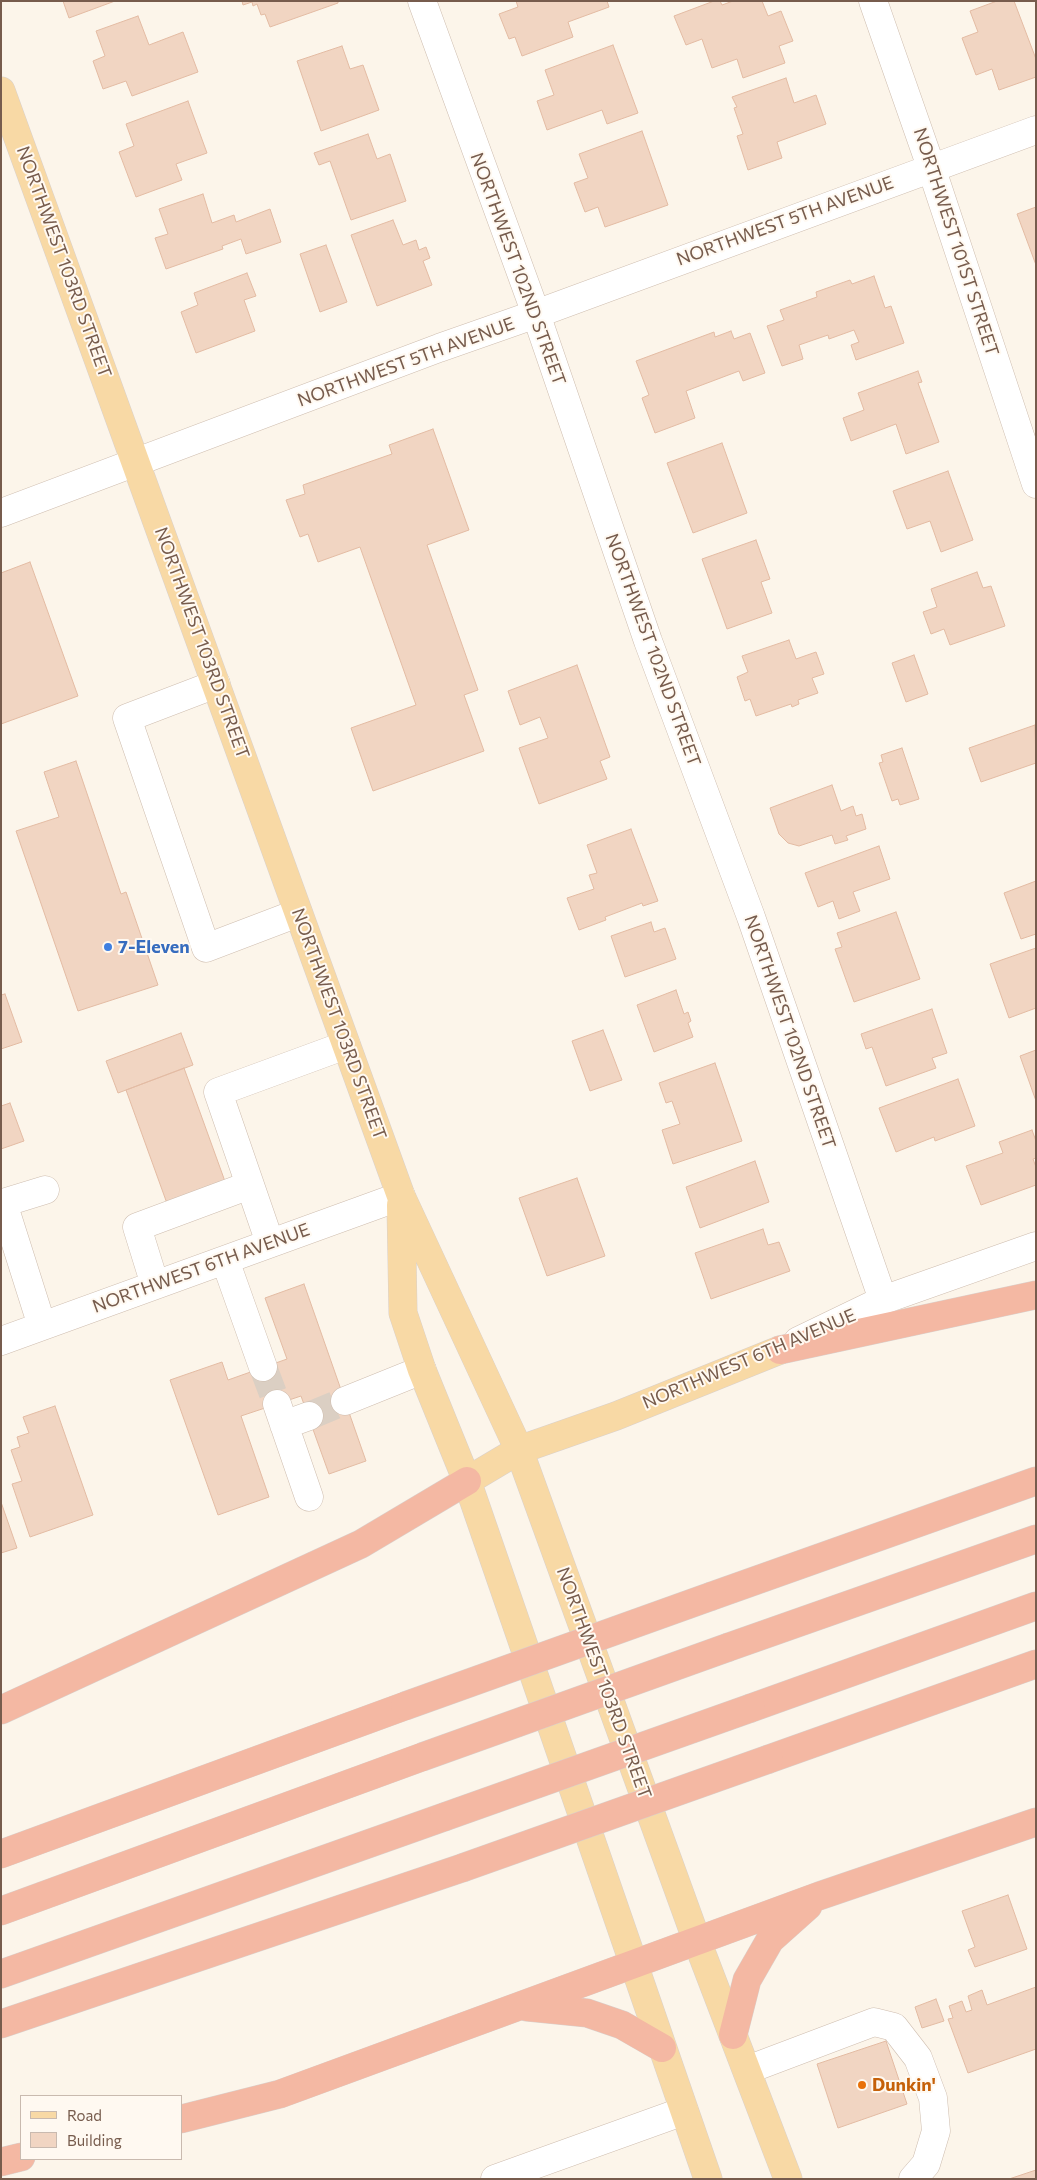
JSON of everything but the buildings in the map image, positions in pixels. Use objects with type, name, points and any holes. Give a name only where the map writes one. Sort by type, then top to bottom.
[{"type":"highway","points":[[780,1350],[1036,1295]]},
{"type":"highway","points":[[1,1710],[361,1544],[468,1481]]},
{"type":"highway","points":[[1,1854],[405,1706],[1036,1481]]},
{"type":"highway","points":[[1,1911],[422,1757],[1036,1539]]},
{"type":"highway","points":[[1,1974],[1036,1606]]},
{"type":"highway","points":[[1,2024],[462,1868],[1036,1664]]},
{"type":"highway","points":[[182,2119],[280,2094],[819,1896],[1036,1822]]},
{"type":"highway","points":[[733,2035],[747,1980],[770,1940],[819,1896]]},
{"type":"highway","points":[[518,2006],[587,2013],[622,2025],[662,2048]]},
{"type":"highway","points":[[1,2162],[20,2157]]},
{"type":"main road","name":"NORTHWEST 103RD STREET","points":[[1,91],[401,1196],[519,1450],[698,1941],[788,2179]]},
{"type":"main road","name":"NORTHWEST 103RD STREET","points":[[401,1196],[403,1313],[422,1370],[468,1481],[708,2179]]},
{"type":"main road","name":"NORTHWEST 6TH AVENUE","points":[[468,1481],[519,1450],[616,1416],[780,1350]]},
{"type":"street","name":"NORTHWEST 102ND STREET","points":[[422,1],[536,314],[648,641],[751,917],[883,1300]]},
{"type":"street","name":"NORTHWEST 101ST STREET","points":[[873,1],[932,167],[1036,484]]},
{"type":"street","name":"NORTHWEST 5TH AVENUE","points":[[1,514],[439,348],[1036,130]]},
{"type":"street","points":[[216,684],[127,718],[206,948],[298,913]]},
{"type":"street","points":[[270,1243],[218,1092],[346,1045]]},
{"type":"street","points":[[155,1285],[137,1227],[250,1185]]},
{"type":"street","points":[[42,1326],[3,1203],[45,1190]]},
{"type":"street","name":"NORTHWEST 6TH AVENUE","points":[[1,1341],[401,1196]]},
{"type":"street","name":"NORTHWEST 6TH AVENUE","points":[[780,1350],[883,1300],[1036,1246]]},
{"type":"street","points":[[225,1260],[263,1367]]},
{"type":"street","points":[[345,1401],[422,1370]]},
{"type":"street","points":[[290,1415],[309,1497]]},
{"type":"street","points":[[746,2070],[874,2022],[894,2027],[918,2058],[933,2098],[936,2131],[926,2164],[913,2179]]},
{"type":"street","points":[[495,2179],[684,2111]]},
{"type":"tunnel","points":[[263,1367],[277,1404]]},
{"type":"tunnel","points":[[309,1416],[345,1401]]},
{"type":"place","name":"7-Eleven","points":[[108,947]]},
{"type":"place","name":"Dunkin'","points":[[862,2085]]}]
